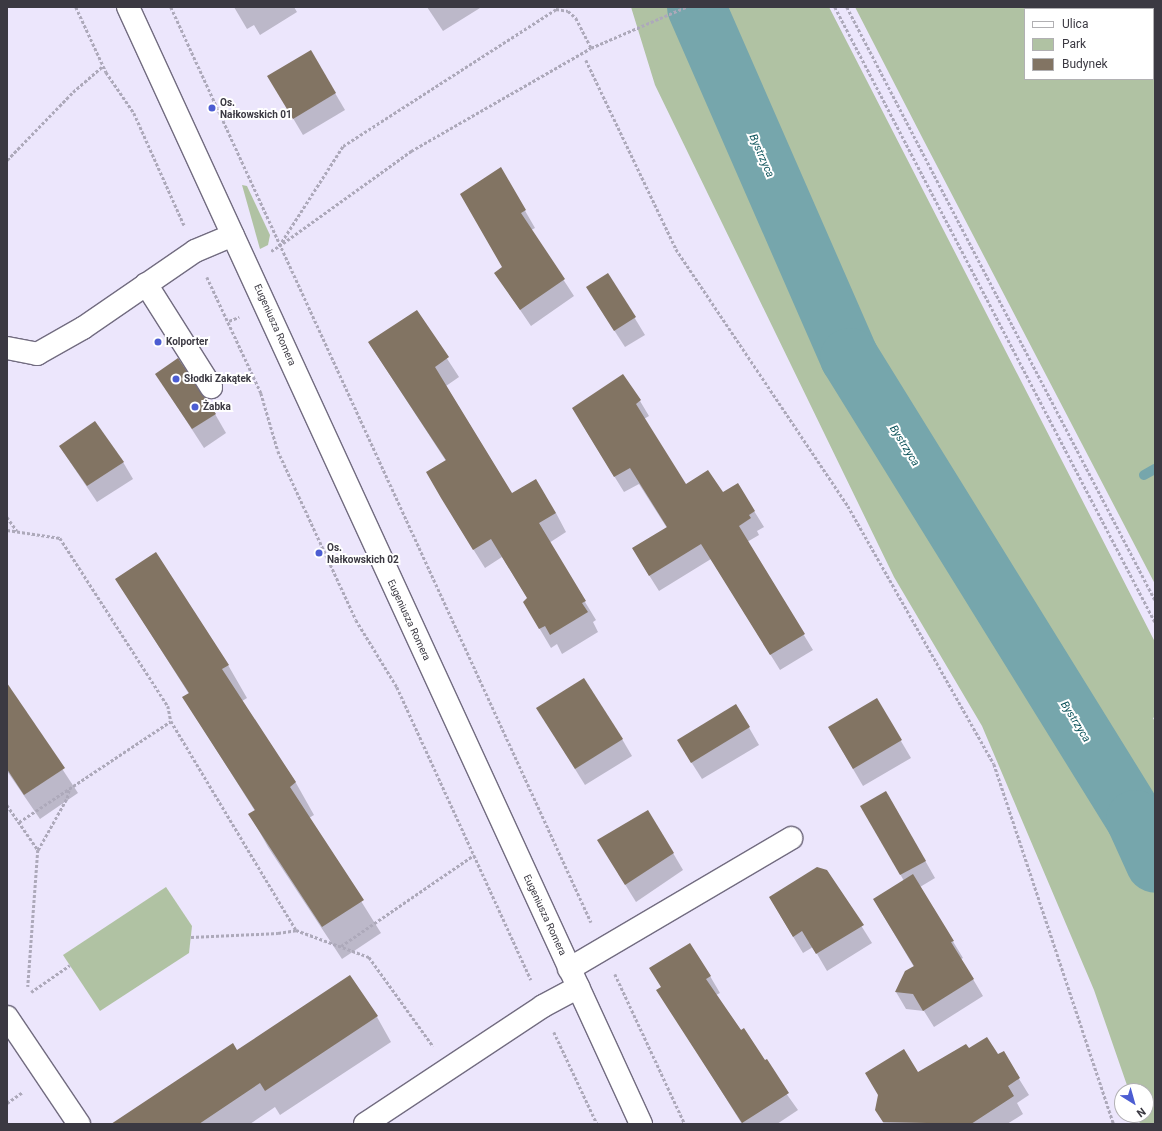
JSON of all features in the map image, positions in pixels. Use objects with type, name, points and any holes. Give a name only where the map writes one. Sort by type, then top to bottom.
[{"type":"street","name":"Eugeniusza Romera","points":[[128,7],[641,1124]]},
{"type":"street","points":[[7,348],[37,354],[83,328],[195,251],[233,235]]},
{"type":"street","points":[[146,284],[211,387]]},
{"type":"street","points":[[373,1122],[543,1006],[604,949],[791,838]]},
{"type":"street","points":[[7,1017],[79,1124]]},
{"type":"path","points":[[76,7],[103,66],[134,113],[195,251],[258,387],[278,451],[356,620],[397,687],[597,1124]]},
{"type":"path","points":[[171,7],[279,246],[327,344],[684,1124]]},
{"type":"path","points":[[567,7],[568,11]]},
{"type":"path","points":[[249,268],[411,151],[591,48],[686,7]]},
{"type":"path","points":[[835,7],[1155,622]]},
{"type":"path","points":[[847,7],[1155,600]]},
{"type":"path","points":[[279,246],[343,146],[556,9],[568,11],[576,18],[591,48]]},
{"type":"path","points":[[586,60],[676,249],[848,506],[994,764],[1114,1124]]},
{"type":"path","points":[[7,160],[73,92],[103,66]]},
{"type":"path","points":[[7,517],[17,531]]},
{"type":"path","points":[[7,530],[60,538],[168,706],[171,721],[296,930]]},
{"type":"path","points":[[19,822],[171,721]]},
{"type":"path","points":[[28,987],[38,850],[67,798],[69,789]]},
{"type":"path","points":[[7,805],[38,850]]},
{"type":"path","points":[[341,946],[474,855]]},
{"type":"path","points":[[191,937],[278,933],[296,930],[369,957],[436,1052]]},
{"type":"path","points":[[31,992],[70,965]]},
{"type":"path","points":[[7,1103],[30,1087]]},
{"type":"green space","points":[[631,7],[829,7],[1155,642],[1155,717],[1153,718],[1155,722],[1155,1124],[1140,1123],[1154,1123],[1154,1083],[1126,1083],[1094,990],[982,726],[894,577],[655,85]]},
{"type":"green space","points":[[855,7],[1155,7],[1155,584],[924,141]]},
{"type":"green space","points":[[242,185],[247,186],[270,235],[268,245],[260,249]]},
{"type":"green space","points":[[166,887],[192,926],[189,953],[100,1011],[63,955]]},
{"type":"building","points":[[311,50],[336,93],[293,119],[267,76]]},
{"type":"building","points":[[501,167],[526,210],[521,213],[565,279],[520,310],[494,273],[502,267],[460,194]]},
{"type":"building","points":[[608,273],[636,317],[614,331],[586,287]]},
{"type":"building","points":[[417,310],[449,357],[435,367],[512,493],[536,479],[556,513],[539,523],[586,601],[582,603],[588,612],[550,635],[545,626],[539,629],[523,602],[527,598],[491,539],[473,550],[426,472],[446,460],[368,342]]},
{"type":"building","points":[[178,358],[216,414],[192,429],[155,374]]},
{"type":"building","points":[[623,374],[641,400],[636,404],[686,484],[708,470],[723,492],[738,483],[755,511],[749,515],[751,518],[739,526],[805,634],[770,655],[701,544],[649,576],[632,548],[667,527],[630,468],[614,477],[572,408]]},
{"type":"building","points":[[95,421],[124,462],[87,486],[59,446]]},
{"type":"building","points":[[156,552],[229,665],[222,669],[296,782],[290,787],[364,900],[322,927],[248,814],[255,810],[182,697],[189,693],[115,579]]},
{"type":"building","points":[[584,678],[623,739],[575,769],[536,708]]},
{"type":"building","points":[[7,683],[65,768],[24,795],[7,769]]},
{"type":"building","points":[[877,698],[902,740],[853,769],[828,727]]},
{"type":"building","points":[[736,704],[750,727],[691,763],[677,740]]},
{"type":"building","points":[[886,791],[926,861],[900,875],[860,806]]},
{"type":"building","points":[[648,810],[674,853],[625,885],[597,840]]},
{"type":"building","points":[[817,867],[827,870],[864,925],[816,954],[802,931],[793,937],[769,897]]},
{"type":"building","points":[[913,874],[954,941],[951,942],[974,979],[923,1011],[913,994],[895,992],[905,971],[914,966],[873,899]]},
{"type":"building","points":[[690,943],[711,976],[706,979],[741,1030],[744,1028],[765,1060],[767,1059],[789,1093],[742,1123],[656,990],[661,987],[649,968]]},
{"type":"building","points":[[350,975],[378,1016],[265,1091],[260,1083],[199,1124],[111,1124],[233,1043],[237,1050]]},
{"type":"building","points":[[987,1037],[998,1054],[1004,1051],[1020,1078],[1008,1086],[1014,1096],[971,1124],[883,1122],[875,1110],[878,1095],[865,1073],[904,1049],[918,1072],[966,1044],[969,1048]]},
{"type":"waterway","name":"Bystrzyca","points":[[696,7],[849,357],[1135,819],[1155,863]]},
{"type":"waterway","points":[[1144,475],[1155,469]]},
{"type":"place","name":"Os. Nałkowskich 01","points":[[212,108]]},
{"type":"place","name":"Kolporter","points":[[158,342]]},
{"type":"place","name":"Słodki Zakątek","points":[[176,379]]},
{"type":"place","name":"Żabka","points":[[195,407]]},
{"type":"place","name":"Os. Nałkowskich 02","points":[[319,553]]}]
